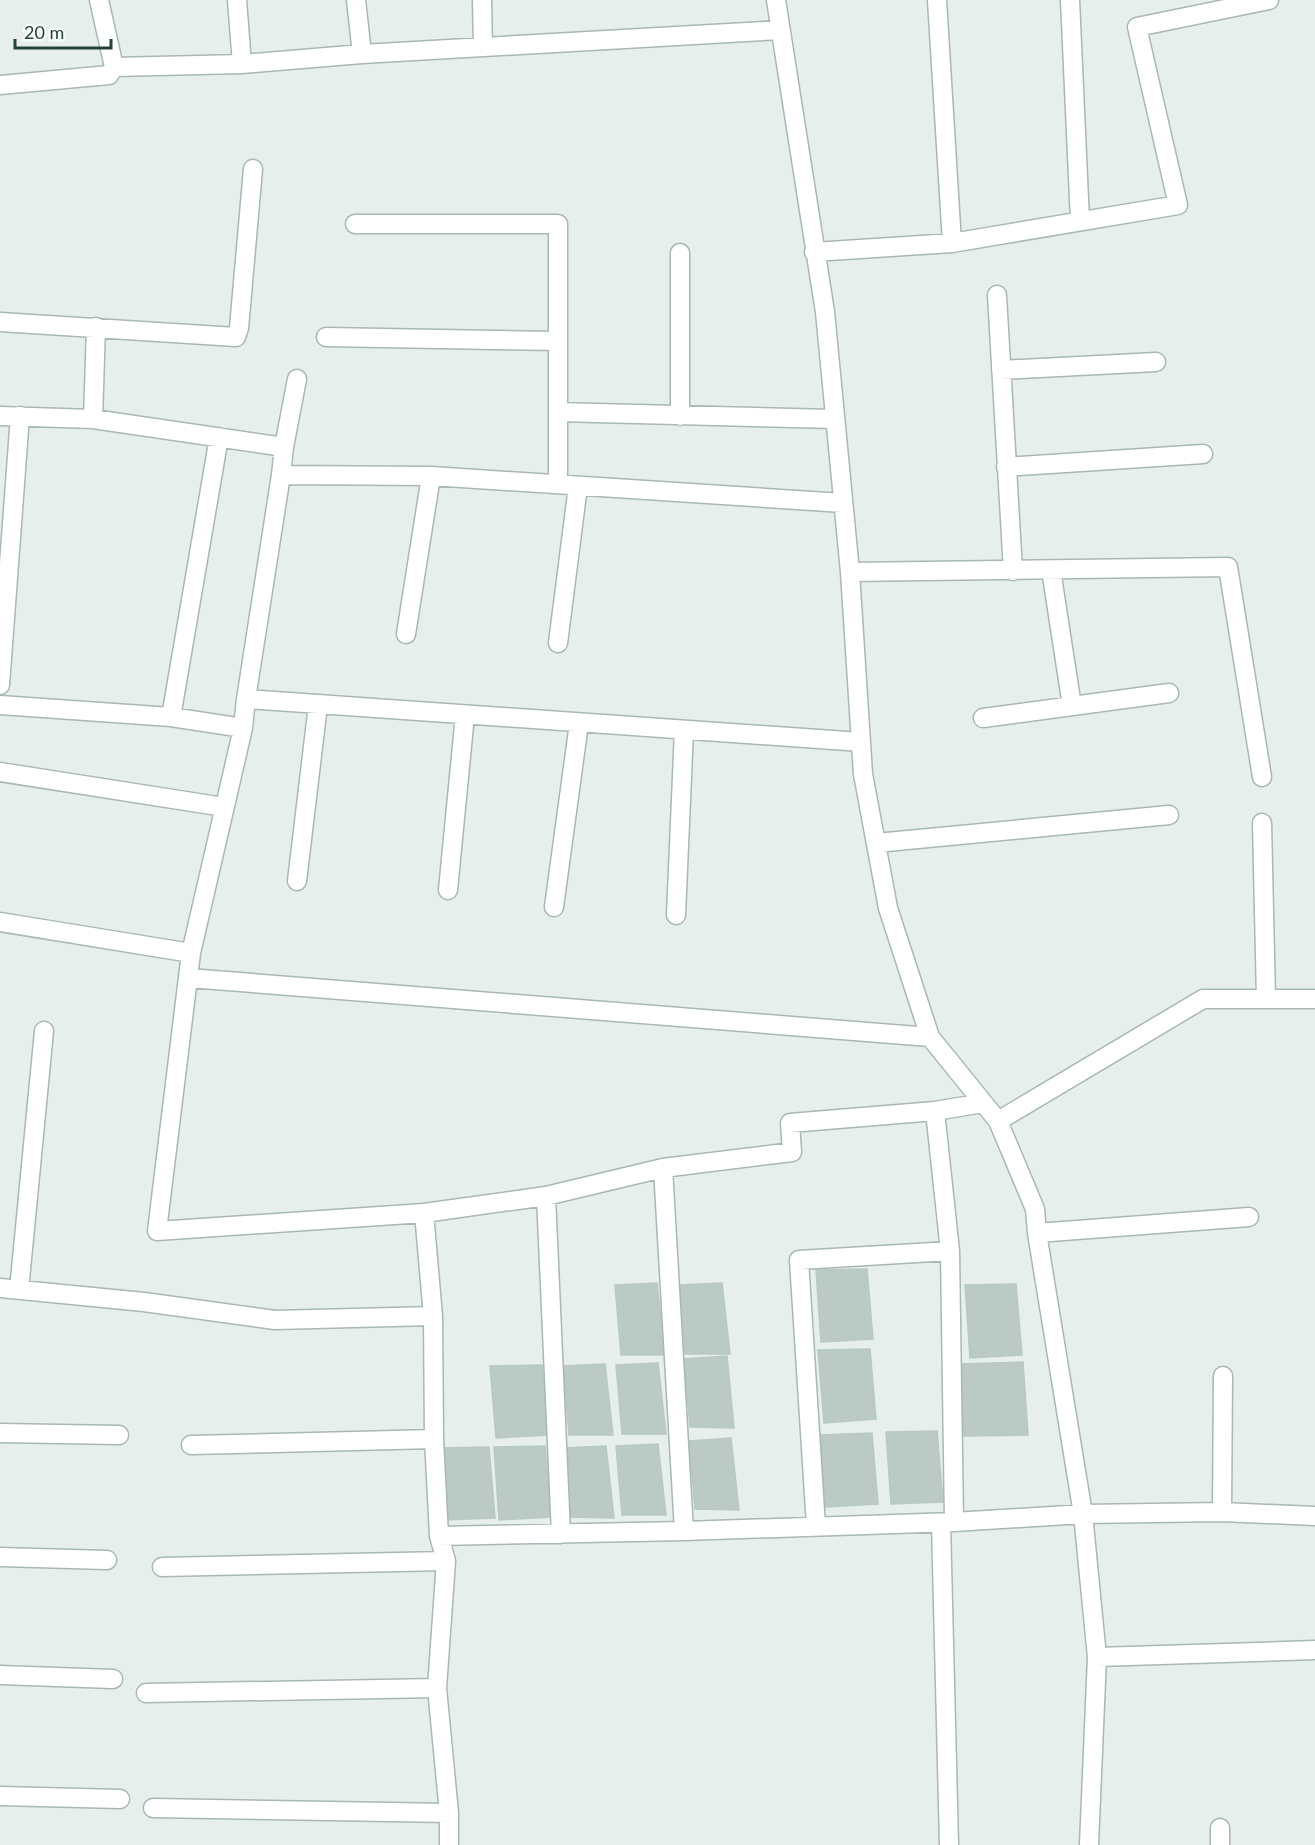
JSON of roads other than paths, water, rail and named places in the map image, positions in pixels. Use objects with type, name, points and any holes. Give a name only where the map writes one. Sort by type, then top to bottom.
[{"type":"street","points":[[0,85],[109,75],[114,68],[99,0]]},
{"type":"street","points":[[237,0],[242,64]]},
{"type":"street","points":[[356,0],[362,54]]},
{"type":"street","points":[[482,0],[483,47]]},
{"type":"street","points":[[776,0],[825,312],[850,572],[863,774],[888,908],[930,1037],[998,1121],[1035,1209],[1083,1514],[1097,1657],[1089,1845]]},
{"type":"street","points":[[937,0],[952,243]]},
{"type":"street","points":[[1070,0],[1080,221]]},
{"type":"street","points":[[814,252],[952,243],[1178,205],[1137,27],[1269,0]]},
{"type":"street","points":[[114,68],[242,64],[362,54],[780,30]]},
{"type":"street","points":[[0,322],[236,337],[239,328],[253,169]]},
{"type":"street","points":[[356,224],[558,224],[558,484]]},
{"type":"street","points":[[680,253],[680,416]]},
{"type":"street","points":[[997,295],[1013,571]]},
{"type":"street","points":[[93,419],[96,327]]},
{"type":"street","points":[[326,337],[558,341]]},
{"type":"street","points":[[1000,370],[1156,362]]},
{"type":"street","points":[[297,379],[284,447],[243,728],[192,953],[157,1231],[424,1213],[546,1196],[663,1168],[792,1152],[790,1123],[935,1111],[983,1103]]},
{"type":"street","points":[[558,412],[835,419]]},
{"type":"street","points":[[0,416],[93,419],[284,447]]},
{"type":"street","points":[[0,685],[20,416]]},
{"type":"street","points":[[171,717],[219,437]]},
{"type":"street","points":[[1006,467],[1203,454]]},
{"type":"street","points":[[281,475],[431,476],[843,503]]},
{"type":"street","points":[[406,634],[431,476]]},
{"type":"street","points":[[558,643],[578,486]]},
{"type":"street","points":[[850,572],[1228,567],[1262,777]]},
{"type":"street","points":[[1051,570],[1072,706]]},
{"type":"street","points":[[983,718],[1169,693]]},
{"type":"street","points":[[246,699],[861,742]]},
{"type":"street","points":[[0,705],[171,717],[243,728]]},
{"type":"street","points":[[297,881],[318,705]]},
{"type":"street","points":[[448,890],[465,715]]},
{"type":"street","points":[[554,907],[579,723]]},
{"type":"street","points":[[676,915],[684,730]]},
{"type":"street","points":[[0,772],[224,807]]},
{"type":"street","points":[[876,843],[1169,815]]},
{"type":"street","points":[[1262,823],[1266,999]]},
{"type":"street","points":[[0,922],[192,953]]},
{"type":"street","points":[[189,978],[930,1037]]},
{"type":"street","points":[[998,1121],[1203,999],[1315,999]]},
{"type":"street","points":[[19,1290],[44,1031]]},
{"type":"street","points":[[935,1111],[950,1251],[947,1523],[949,1845]]},
{"type":"street","points":[[663,1168],[684,1531]]},
{"type":"street","points":[[546,1196],[561,1534]]},
{"type":"street","points":[[424,1213],[433,1316],[434,1440],[439,1536],[446,1561],[437,1688],[449,1813],[449,1845]]},
{"type":"street","points":[[1037,1233],[1249,1217]]},
{"type":"street","points":[[816,1526],[799,1260],[950,1251]]},
{"type":"street","points":[[0,1288],[144,1302],[275,1320],[433,1316]]},
{"type":"street","points":[[1222,1512],[1223,1376]]},
{"type":"street","points":[[0,1433],[119,1435]]},
{"type":"street","points":[[190,1445],[434,1440]]},
{"type":"street","points":[[439,1536],[947,1523],[1083,1514],[1222,1512],[1315,1516]]},
{"type":"street","points":[[0,1557],[106,1560]]},
{"type":"street","points":[[162,1567],[446,1561]]},
{"type":"street","points":[[1097,1657],[1315,1650]]},
{"type":"street","points":[[0,1675],[113,1678]]},
{"type":"street","points":[[146,1693],[437,1688]]},
{"type":"street","points":[[0,1796],[120,1799]]},
{"type":"street","points":[[153,1808],[449,1813]]}]
